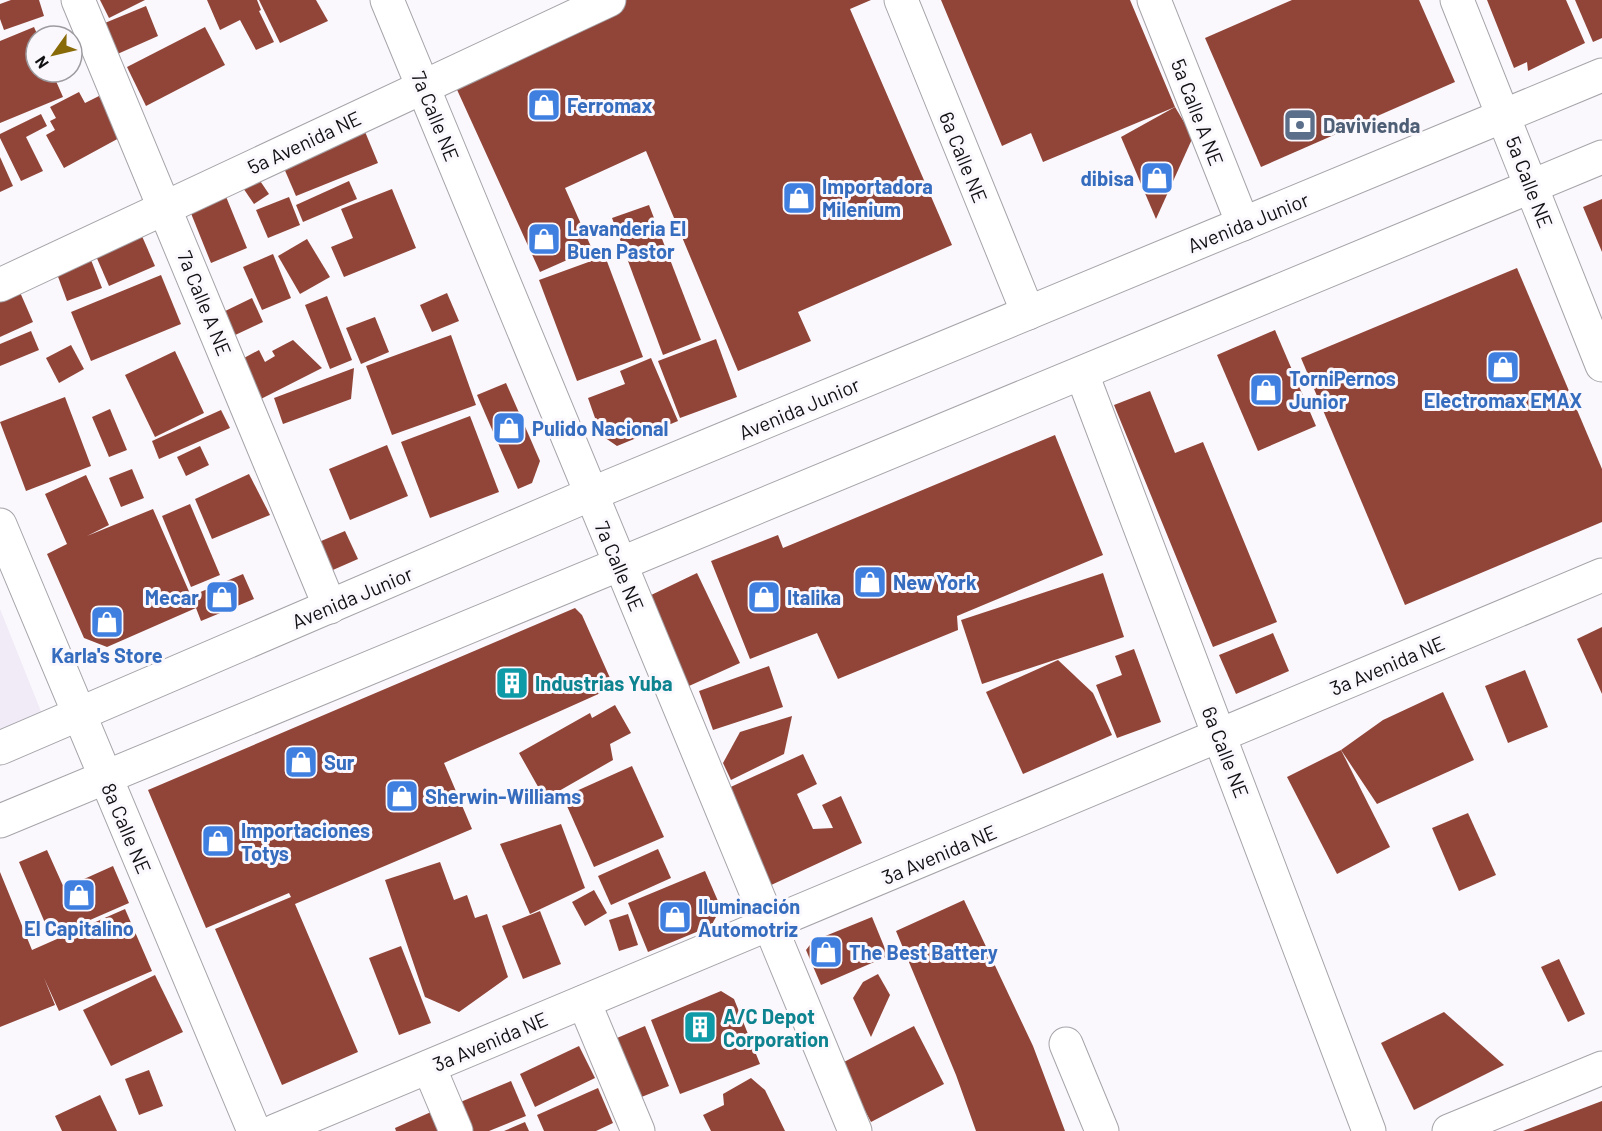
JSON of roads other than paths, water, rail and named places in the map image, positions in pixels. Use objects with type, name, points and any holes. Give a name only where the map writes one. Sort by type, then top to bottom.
[{"type":"street","name":"7a Calle A NE","points":[[78,0],[330,607]]},
{"type":"street","name":"7a Calle NE","points":[[387,0],[855,1131]]},
{"type":"street","name":"5a Avenida NE","points":[[0,285],[609,0]]},
{"type":"street","name":"6a Calle NE","points":[[901,0],[1028,313]]},
{"type":"street","name":"5a Calle A NE","points":[[1154,0],[1243,224]]},
{"type":"street","name":"5a Calle NE","points":[[1457,0],[1602,365]]},
{"type":"street","name":"Avenida Junior","points":[[0,748],[591,494],[1602,75]]},
{"type":"street","points":[[0,821],[1602,158]]},
{"type":"street","name":"6a Calle NE","points":[[1082,374],[1369,1131]]},
{"type":"street","name":"8a Calle NE","points":[[0,525],[254,1131]]},
{"type":"street","name":"3a Avenida NE","points":[[275,1131],[1602,574]]},
{"type":"street","points":[[584,1002],[638,1131]]},
{"type":"street","points":[[1066,1044],[1102,1131]]},
{"type":"street","points":[[429,1067],[456,1131]]},
{"type":"street","points":[[1449,1131],[1602,1068]]},
{"type":"place","name":"Ferromax","points":[[544,105]]},
{"type":"place","name":"Davivienda","points":[[1300,125]]},
{"type":"place","name":"dibisa","points":[[1157,178]]},
{"type":"place","name":"Importadora Milenium","points":[[799,198]]},
{"type":"place","name":"Lavanderia El Buen Pastor","points":[[544,239]]},
{"type":"place","name":"Electromax EMAX","points":[[1503,367]]},
{"type":"place","name":"TorniPernos Junior","points":[[1266,390]]},
{"type":"place","name":"Pulido Nacional","points":[[509,428]]},
{"type":"place","name":"New York","points":[[870,582]]},
{"type":"place","name":"Mecar","points":[[222,597]]},
{"type":"place","name":"Italika","points":[[764,597]]},
{"type":"place","name":"Karla's Store","points":[[107,622]]},
{"type":"place","name":"Industrias Yuba","points":[[512,683]]},
{"type":"place","name":"Sur","points":[[301,762]]},
{"type":"place","name":"Sherwin-Williams","points":[[402,796]]},
{"type":"place","name":"Importaciones Totys","points":[[218,841]]},
{"type":"place","name":"El Capitalino","points":[[79,895]]},
{"type":"place","name":"Iluminación Automotriz","points":[[675,917]]},
{"type":"place","name":"The Best Battery","points":[[826,952]]},
{"type":"place","name":"A/C Depot Corporation","points":[[700,1027]]}]
